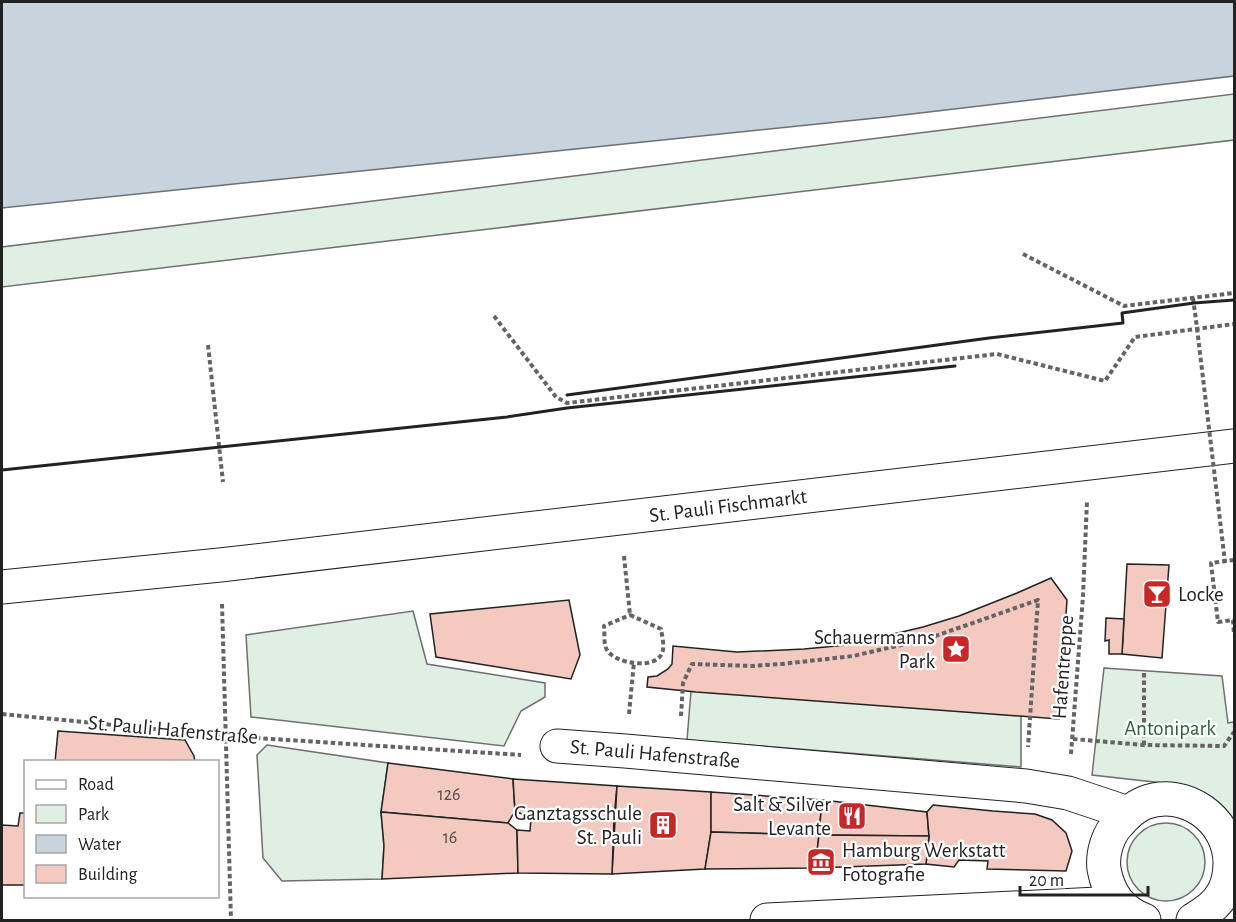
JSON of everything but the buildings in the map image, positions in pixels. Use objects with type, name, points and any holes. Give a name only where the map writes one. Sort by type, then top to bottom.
[{"type":"main road","name":"St. Pauli Fischmarkt","points":[[2,587],[220,564],[1234,446]]},
{"type":"main road","name":"St. Pauli Hafenstraße","points":[[557,746],[1026,786],[1068,793],[1128,813]]},
{"type":"main road","points":[[1131,912],[1108,886],[1104,866],[1106,846],[1114,828],[1128,813],[1144,803],[1162,799],[1180,801],[1198,807],[1229,830],[1230,874],[1223,893],[1207,917]]},
{"type":"main road","points":[[767,921],[1131,912]]},
{"type":"path","points":[[1023,254],[1124,306],[1194,301],[1234,293]]},
{"type":"path","points":[[1194,301],[1225,562]]},
{"type":"path","points":[[494,316],[556,397],[567,403],[997,354],[1105,381],[1135,337],[1234,324]]},
{"type":"path","points":[[208,345],[223,482]]},
{"type":"path","name":"Hafentreppe","points":[[1088,464],[1083,596],[1073,739],[1144,745]]},
{"type":"path","points":[[621,518],[630,615]]},
{"type":"path","points":[[1234,561],[1211,563],[1218,622],[1234,620],[1234,635]]},
{"type":"path","points":[[678,755],[683,683],[692,664],[752,666],[853,656],[927,639],[1038,600],[1031,702]]},
{"type":"path","points":[[630,615],[661,629],[662,655],[656,660],[648,663],[634,662],[618,659],[610,654],[605,645],[604,626],[630,615]]},
{"type":"path","points":[[223,636],[231,921]]},
{"type":"path","points":[[632,686],[634,662]]},
{"type":"path","points":[[1144,671],[1144,745],[1224,746],[1234,732]]},
{"type":"path","name":"St. Pauli Hafenstraße","points":[[2,714],[226,736],[535,756],[557,746]]},
{"type":"green space","points":[[1234,94],[1234,140],[2,287],[2,247]]},
{"type":"green space","points":[[413,611],[427,664],[545,683],[545,697],[521,711],[504,746],[251,717],[246,635]]},
{"type":"green space","name":"Antonipark","points":[[1104,668],[1222,676],[1228,723],[1234,722],[1234,824],[1181,785],[1092,775]]},
{"type":"green space","points":[[691,691],[1021,700],[1021,767],[687,740]]},
{"type":"green space","points":[[267,745],[388,763],[381,812],[384,846],[382,879],[282,881],[263,858],[257,755]]},
{"type":"green space","points":[[1158,823],[1174,823],[1188,829],[1199,840],[1205,854],[1205,870],[1199,884],[1188,895],[1174,901],[1158,901],[1144,895],[1133,884],[1127,870],[1127,854],[1133,840],[1144,829]]},
{"type":"water","points":[[2,2],[1234,2],[1234,76],[886,117],[2,208]]},
{"type":"wall","points":[[567,395],[989,338],[1123,323],[1122,313],[1234,300]]},
{"type":"wall","points":[[2,470],[507,417],[567,408],[955,366]]},
{"type":"place","name":"Locke","points":[[1157,594]]},
{"type":"place","name":"Schauermanns Park","points":[[956,649]]},
{"type":"place","name":"Salt & Silver Levante","points":[[852,816]]},
{"type":"place","name":"Ganztagsschule St. Pauli","points":[[663,825]]},
{"type":"place","name":"Hamburg Werkstatt Fotografie","points":[[821,862]]}]
